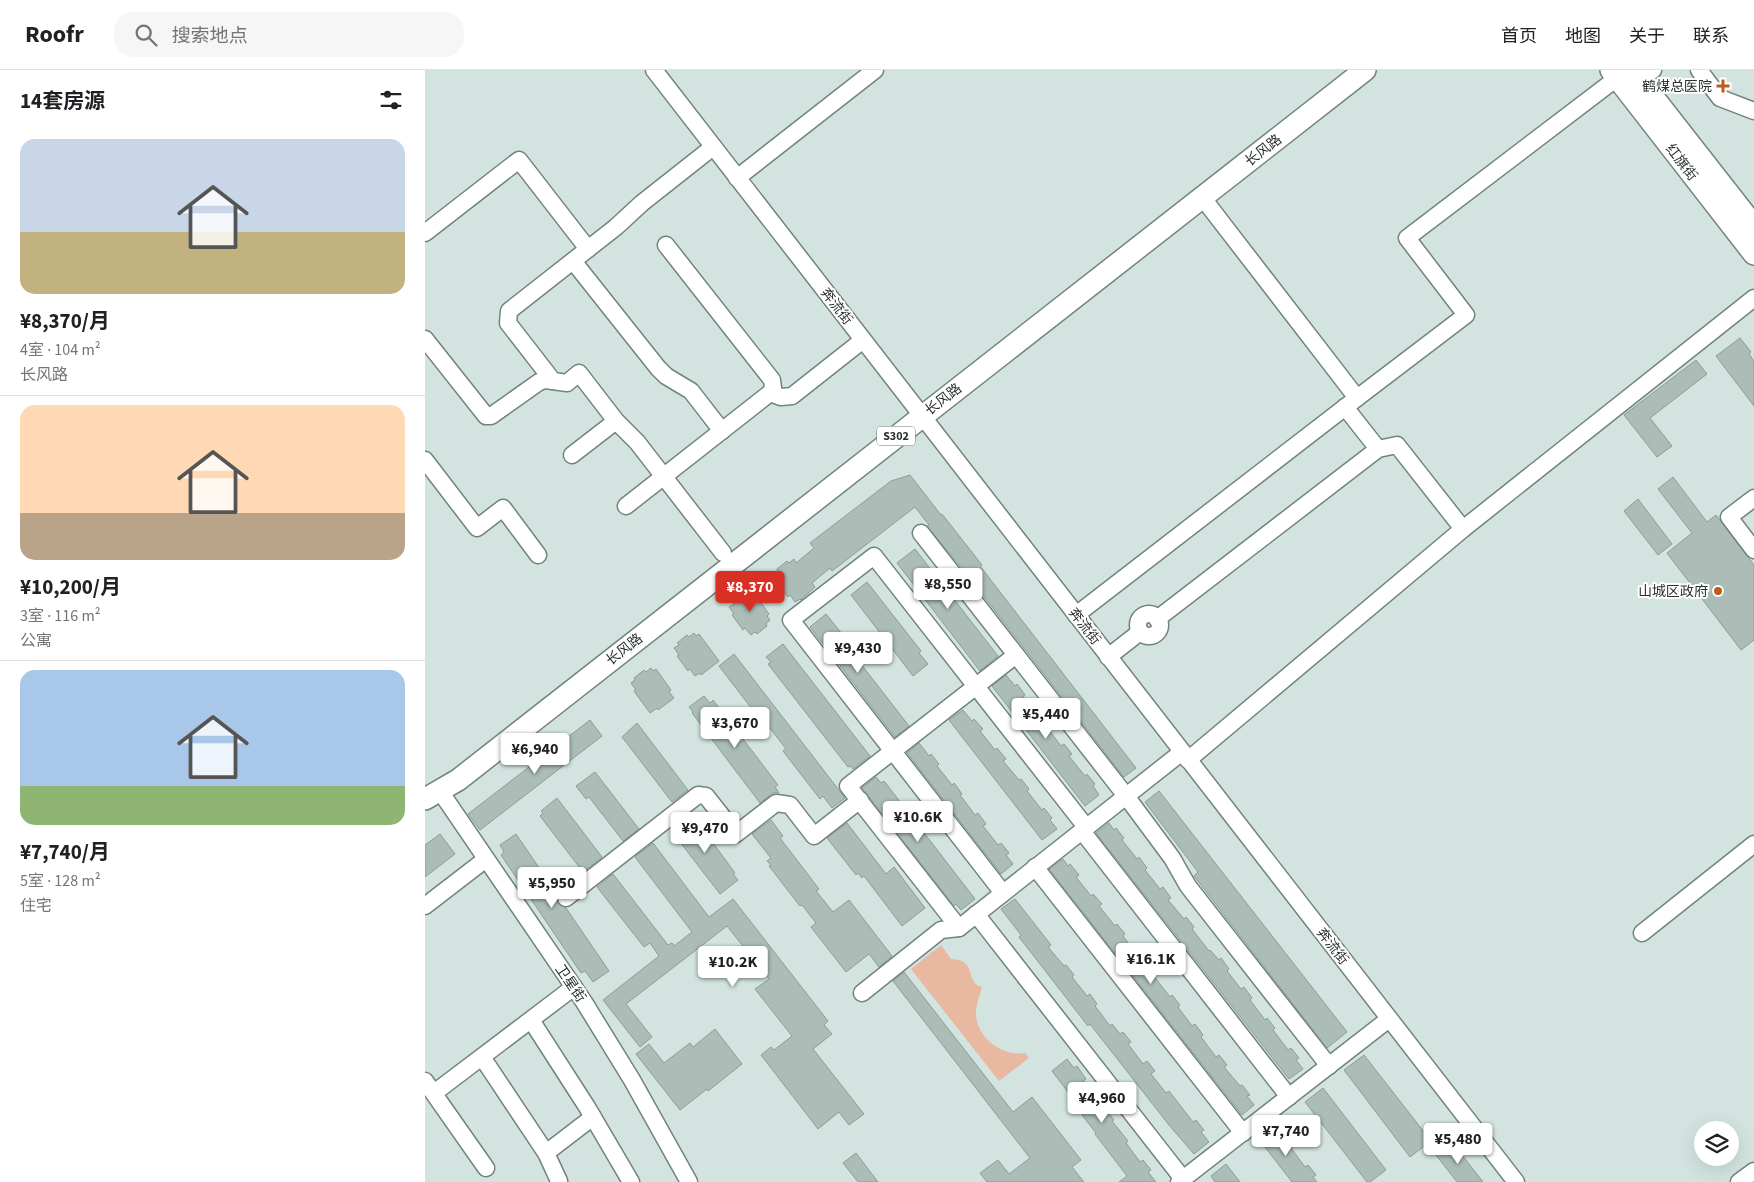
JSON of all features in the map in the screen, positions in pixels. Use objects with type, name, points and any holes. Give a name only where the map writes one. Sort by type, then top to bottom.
[{"type":"main road","name":"长风路","points":[[430,791],[458,780],[1341,70]]},
{"type":"main road","name":"长风路","points":[[430,791],[449,767],[723,553],[1202,198],[1365,70]]},
{"type":"main road","name":"红旗街","points":[[1631,74],[1754,226]]},
{"type":"main road","name":"红旗街","points":[[1631,74],[1754,254]]},
{"type":"street","name":"奔流街","points":[[654,70],[1516,1182]]},
{"type":"street","points":[[737,178],[875,70]]},
{"type":"street","points":[[1699,70],[1721,98],[1754,111]]},
{"type":"street","points":[[1075,614],[1466,315],[1407,238],[1631,74]]},
{"type":"street","points":[[553,381],[508,323],[509,311],[616,227],[642,203],[713,147]]},
{"type":"street","points":[[425,233],[519,160],[588,249]]},
{"type":"street","points":[[1202,198],[1351,403],[1379,449]]},
{"type":"street","points":[[626,506],[770,393],[773,388],[771,380],[666,245]]},
{"type":"street","points":[[573,261],[657,368],[666,376],[691,391],[722,431]]},
{"type":"street","points":[[861,993],[941,930],[959,928],[1126,796],[1185,756],[1463,529],[1754,298]]},
{"type":"street","points":[[425,339],[486,416],[491,416],[539,382],[545,380],[567,383],[579,373],[616,421],[637,442],[723,553]]},
{"type":"street","points":[[770,393],[781,397],[792,396],[863,340]]},
{"type":"street","points":[[572,455],[616,421]]},
{"type":"street","points":[[1108,657],[1140,632],[1145,636],[1154,635],[1159,628],[1157,619],[1379,449],[1397,445],[1463,529]]},
{"type":"street","points":[[425,460],[477,528],[503,508],[538,555]]},
{"type":"street","points":[[1754,498],[1729,517],[1754,550]]},
{"type":"street","points":[[921,533],[1126,796],[1172,858],[1189,886],[1329,1066]]},
{"type":"street","points":[[1003,892],[791,620],[874,556],[976,686],[1289,1097]]},
{"type":"street","points":[[959,928],[848,786],[1016,655]]},
{"type":"street","name":"卫星街","points":[[430,791],[486,859],[574,987],[632,1080],[689,1182]]},
{"type":"street","points":[[566,898],[698,795],[706,796],[736,834],[776,803],[791,805],[814,836],[859,800]]},
{"type":"street","points":[[1642,933],[1754,844]]},
{"type":"street","points":[[425,906],[486,859]]},
{"type":"street","points":[[1035,867],[1243,1133]]},
{"type":"street","points":[[976,914],[1181,1181],[1389,1019]]},
{"type":"street","points":[[486,1168],[430,1087],[482,1057],[574,987]]},
{"type":"street","points":[[531,1020],[631,1182]]},
{"type":"street","points":[[482,1057],[546,1153],[559,1181]]},
{"type":"street","points":[[546,1153],[593,1118]]},
{"type":"street","points":[[1739,1182],[1754,1171]]},
{"type":"shaded area","points":[[941,945],[951,959],[960,960],[965,963],[973,981],[982,987],[976,1010],[979,1028],[984,1036],[998,1048],[1007,1052],[1025,1053],[1029,1058],[999,1081],[911,969]]},
{"type":"building","points":[[1740,338],[1751,352],[1749,354],[1754,361],[1754,406],[1716,356]]},
{"type":"building","points":[[1696,360],[1707,374],[1650,418],[1672,446],[1657,457],[1624,415]]},
{"type":"building","points":[[910,475],[982,565],[980,566],[1136,768],[1124,777],[927,526],[929,525],[915,507],[832,571],[830,568],[812,583],[815,587],[801,600],[795,602],[790,595],[788,597],[777,583],[779,581],[774,575],[778,571],[777,569],[787,561],[789,563],[794,559],[796,563],[814,548],[810,543],[891,481]]},
{"type":"building","points":[[1673,477],[1707,522],[1716,515],[1754,565],[1754,640],[1741,650],[1667,553],[1692,533],[1658,489]]},
{"type":"building","points":[[1638,499],[1672,544],[1658,555],[1624,511]]},
{"type":"building","points":[[915,549],[998,656],[980,671],[897,563]]},
{"type":"building","points":[[867,582],[921,651],[919,653],[928,664],[913,676],[851,595]]},
{"type":"building","points":[[749,592],[751,595],[754,593],[769,614],[767,616],[770,620],[766,624],[767,626],[757,634],[755,632],[751,635],[745,628],[743,630],[732,615],[734,614],[729,607],[734,604],[732,602]]},
{"type":"building","points":[[826,614],[850,644],[847,646],[909,726],[895,737],[810,627]]},
{"type":"building","points":[[694,633],[696,636],[699,634],[719,661],[701,675],[700,673],[695,676],[690,669],[688,671],[677,656],[679,655],[674,648],[687,635],[689,637]]},
{"type":"building","points":[[783,644],[870,756],[853,769],[850,766],[848,767],[768,664],[771,662],[766,657]]},
{"type":"building","points":[[734,654],[845,798],[832,808],[823,796],[820,799],[783,751],[786,749],[764,720],[762,722],[719,666]]},
{"type":"building","points":[[651,668],[653,671],[656,669],[671,690],[669,692],[674,698],[658,710],[657,708],[650,713],[634,691],[636,690],[631,683],[644,670],[646,672]]},
{"type":"building","points":[[1006,675],[1015,686],[1017,684],[1025,695],[1023,696],[1048,724],[1046,726],[1061,746],[1064,744],[1072,754],[1069,756],[1085,776],[1087,774],[1095,784],[1093,786],[1099,795],[1085,806],[992,686]]},
{"type":"building","points":[[704,696],[710,703],[713,700],[778,785],[775,787],[779,793],[773,793],[760,803],[692,713],[689,707]]},
{"type":"building","points":[[963,710],[972,721],[974,719],[983,729],[980,731],[995,750],[997,748],[1006,759],[1003,761],[1029,789],[1027,791],[1042,810],[1044,808],[1052,818],[1050,820],[1057,829],[1042,840],[949,720]]},
{"type":"building","points":[[590,720],[602,736],[480,830],[468,814]]},
{"type":"building","points":[[637,723],[688,790],[672,802],[622,737]]},
{"type":"building","points":[[919,743],[929,756],[931,754],[939,764],[937,766],[952,785],[954,783],[962,794],[960,795],[975,815],[978,813],[986,824],[983,826],[998,845],[1001,843],[1009,853],[1006,855],[1013,864],[1001,874],[907,753]]},
{"type":"building","points":[[595,772],[639,829],[623,841],[589,797],[586,799],[576,786]]},
{"type":"building","points":[[876,777],[881,783],[884,781],[975,899],[961,910],[956,904],[954,906],[862,788]]},
{"type":"building","points":[[1159,791],[1347,1032],[1327,1048],[1194,876],[1198,872],[1145,802]]},
{"type":"building","points":[[557,798],[602,857],[583,872],[540,816],[543,813],[541,811]]},
{"type":"building","points":[[691,813],[735,873],[733,874],[738,880],[720,894],[680,842],[683,840],[673,827]]},
{"type":"building","points":[[771,820],[783,836],[780,838],[819,889],[816,891],[833,912],[849,900],[892,956],[879,967],[869,954],[846,972],[811,927],[816,923],[802,905],[800,906],[769,866],[771,865],[767,861],[771,858],[752,834]]},
{"type":"building","points":[[847,823],[886,874],[894,867],[925,908],[902,926],[864,876],[862,878],[858,873],[856,875],[827,838]]},
{"type":"building","points":[[1109,823],[1124,838],[1122,840],[1137,859],[1139,857],[1147,868],[1145,870],[1160,889],[1163,887],[1171,898],[1168,900],[1184,919],[1186,917],[1194,927],[1192,929],[1209,951],[1219,960],[1221,958],[1229,969],[1227,971],[1241,989],[1244,987],[1252,998],[1250,1000],[1265,1020],[1267,1018],[1275,1028],[1273,1030],[1288,1050],[1291,1048],[1299,1058],[1296,1060],[1303,1069],[1289,1079],[1096,833]]},
{"type":"building","points":[[440,834],[455,854],[425,877],[425,845]]},
{"type":"building","points":[[516,834],[557,894],[558,904],[566,908],[609,971],[593,982],[585,971],[581,973],[501,855],[504,852],[500,845]]},
{"type":"building","points":[[653,843],[709,917],[733,899],[828,1021],[824,1025],[832,1034],[813,1049],[864,1114],[849,1125],[839,1112],[818,1129],[761,1055],[771,1047],[774,1050],[792,1036],[755,989],[769,979],[727,926],[626,1004],[652,1037],[640,1047],[603,1000],[659,956],[650,943],[644,947],[597,887],[613,874],[668,945],[672,943],[674,946],[692,932],[635,857]]},
{"type":"building","points":[[1063,859],[1079,875],[1076,877],[1091,896],[1093,894],[1102,904],[1099,906],[1115,926],[1117,924],[1125,934],[1123,936],[1138,956],[1140,954],[1148,964],[1146,966],[1170,997],[1172,995],[1180,1005],[1178,1007],[1192,1026],[1195,1024],[1203,1035],[1201,1037],[1216,1057],[1219,1055],[1227,1065],[1224,1067],[1250,1095],[1247,1096],[1254,1105],[1242,1115],[1049,869]]},
{"type":"building","points":[[1015,899],[1051,945],[1048,947],[1074,975],[1072,977],[1087,996],[1090,994],[1097,1004],[1095,1006],[1110,1026],[1112,1024],[1120,1034],[1123,1032],[1131,1042],[1128,1044],[1143,1064],[1147,1061],[1155,1071],[1151,1074],[1166,1093],[1169,1091],[1193,1122],[1196,1120],[1204,1130],[1201,1132],[1209,1142],[1194,1154],[1090,1024],[1088,1026],[1019,937],[1021,935],[1001,909]]},
{"type":"building","points":[[904,972],[1013,1112],[1032,1097],[1081,1160],[1072,1167],[1084,1182],[987,1182],[980,1173],[998,1160],[1009,1174],[1030,1158],[893,981]]},
{"type":"building","points":[[715,1029],[742,1064],[680,1110],[636,1054],[649,1044],[664,1063],[690,1043],[693,1047]]},
{"type":"building","points":[[1364,1055],[1431,1141],[1410,1157],[1344,1070]]},
{"type":"building","points":[[1067,1059],[1074,1068],[1077,1066],[1086,1079],[1083,1081],[1097,1098],[1099,1096],[1108,1108],[1106,1110],[1114,1120],[1112,1121],[1128,1141],[1126,1143],[1140,1162],[1143,1160],[1151,1170],[1148,1172],[1156,1182],[1119,1182],[1127,1176],[1082,1115],[1084,1113],[1052,1071]]},
{"type":"building","points":[[1323,1088],[1386,1170],[1370,1182],[1367,1182],[1305,1102]]},
{"type":"building","points":[[1274,1126],[1283,1138],[1285,1136],[1294,1146],[1291,1148],[1305,1167],[1308,1165],[1316,1175],[1313,1177],[1317,1182],[1292,1182],[1258,1138]]},
{"type":"building","points":[[1452,1142],[1483,1182],[1457,1182],[1436,1155]]},
{"type":"building","points":[[856,1153],[878,1182],[858,1182],[843,1163]]},
{"type":"building","points":[[1226,1164],[1240,1182],[1215,1182],[1211,1176]]},
{"type":"place","name":"鹤煤总医院","points":[[1723,86]]},
{"type":"place","name":"山城区政府","points":[[1718,591]]}]
